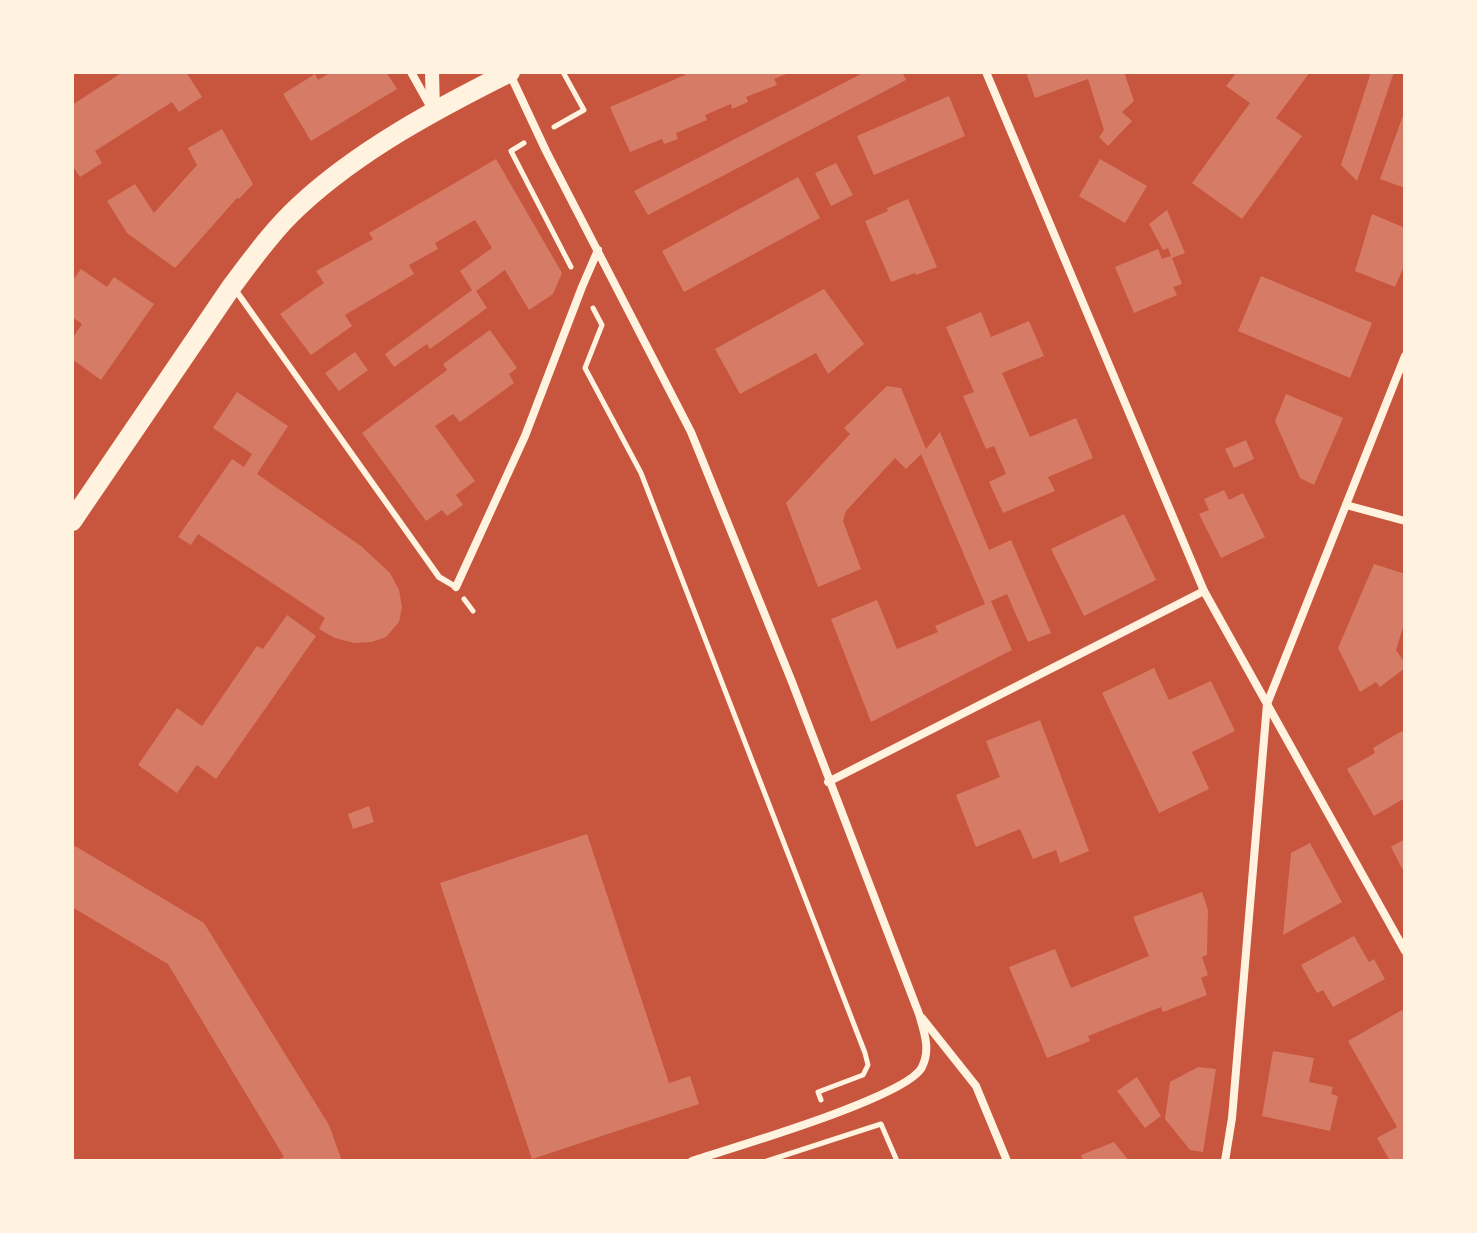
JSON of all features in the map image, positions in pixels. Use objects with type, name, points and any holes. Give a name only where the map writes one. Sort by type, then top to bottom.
[{"type":"main road","points":[[72,521],[232,286],[298,207],[346,167],[433,111],[509,72]]},
{"type":"street","points":[[411,72],[433,111]]},
{"type":"street","points":[[432,72],[433,111]]},
{"type":"street","points":[[509,72],[546,151],[691,432],[792,682],[919,1014],[928,1047],[922,1070],[898,1088],[849,1108],[692,1161]]},
{"type":"street","points":[[986,72],[1204,591],[1405,951]]},
{"type":"street","points":[[456,587],[525,436],[598,250]]},
{"type":"street","points":[[1225,1161],[1232,1118],[1267,704],[1405,356]]},
{"type":"street","points":[[1346,505],[1405,521]]},
{"type":"street","points":[[828,782],[1204,591]]},
{"type":"street","points":[[919,1014],[976,1086],[1007,1161]]},
{"type":"lane","points":[[232,286],[439,577],[456,587]]},
{"type":"path","points":[[563,72],[584,110]]},
{"type":"path","points":[[511,151],[575,274]]},
{"type":"path","points":[[591,305],[602,325],[585,368],[641,473],[865,1053],[868,1065],[863,1075],[818,1092]]},
{"type":"path","points":[[767,1161],[881,1124],[897,1161]]},
{"type":"building","points":[[123,72],[186,72],[202,97],[179,112],[172,102],[95,151],[102,163],[80,177],[72,165],[72,105]]},
{"type":"building","points":[[331,72],[386,72],[397,89],[311,141],[283,94],[315,74],[318,80]]},
{"type":"building","points":[[684,72],[791,72],[774,79],[777,85],[746,97],[748,102],[732,109],[731,104],[705,115],[707,120],[676,133],[678,139],[664,144],[662,139],[630,152],[610,107],[685,75]]},
{"type":"building","points":[[865,72],[902,72],[906,80],[648,215],[634,191]]},
{"type":"building","points":[[1026,72],[1124,72],[1134,101],[1122,112],[1132,121],[1108,146],[1099,137],[1104,130],[1088,79],[1035,98]]},
{"type":"building","points":[[1237,72],[1310,72],[1276,118],[1302,136],[1242,219],[1192,183],[1250,103],[1226,86]]},
{"type":"building","points":[[1371,72],[1394,72],[1357,181],[1341,165]]},
{"type":"building","points":[[949,96],[965,136],[874,175],[857,136]]},
{"type":"building","points":[[1405,110],[1405,188],[1380,179]]},
{"type":"building","points":[[222,129],[253,184],[175,268],[127,233],[107,201],[135,184],[154,213],[197,165],[188,148]]},
{"type":"building","points":[[496,159],[562,273],[553,294],[529,310],[505,270],[476,291],[487,308],[430,349],[427,344],[394,367],[385,354],[472,290],[460,271],[492,248],[475,220],[435,243],[438,249],[409,265],[414,274],[345,315],[352,326],[311,355],[280,314],[324,283],[316,271],[373,239],[369,233]]},
{"type":"building","points":[[1100,159],[1147,186],[1125,223],[1079,196]]},
{"type":"building","points":[[836,163],[853,195],[831,206],[815,173]]},
{"type":"building","points":[[798,177],[820,218],[684,292],[662,251]]},
{"type":"building","points":[[908,199],[937,267],[891,282],[865,221]]},
{"type":"building","points":[[1167,210],[1185,253],[1172,258],[1182,284],[1173,287],[1177,295],[1134,313],[1115,267],[1158,249],[1162,259],[1171,256],[1168,248],[1163,250],[1149,224]]},
{"type":"building","points":[[1372,214],[1405,228],[1405,264],[1395,287],[1355,271]]},
{"type":"building","points":[[81,269],[107,287],[114,277],[154,304],[101,380],[72,359],[72,339],[82,324],[72,317],[72,281]]},
{"type":"building","points":[[1261,276],[1372,323],[1350,378],[1238,331]]},
{"type":"building","points":[[824,289],[864,344],[828,374],[816,353],[740,394],[715,349]]},
{"type":"building","points":[[981,312],[991,337],[1029,321],[1044,356],[1002,373],[1030,437],[1076,418],[1093,458],[1048,477],[1055,491],[1003,513],[989,482],[1006,474],[994,446],[986,449],[963,396],[974,392],[946,327]]},
{"type":"building","points":[[490,330],[517,368],[509,374],[514,383],[460,422],[453,414],[435,426],[475,481],[456,495],[463,505],[447,516],[442,510],[426,521],[362,433],[447,370],[443,364]]},
{"type":"building","points":[[355,352],[368,370],[339,391],[325,373]]},
{"type":"building","points":[[887,386],[901,388],[926,449],[940,432],[989,550],[1011,540],[1051,633],[1028,642],[1007,594],[991,601],[1012,650],[871,722],[831,619],[877,600],[897,649],[938,632],[935,626],[985,604],[921,454],[906,469],[895,458],[846,511],[843,521],[861,569],[818,587],[786,503],[850,434],[844,428]]},
{"type":"building","points":[[237,392],[288,426],[257,474],[361,546],[390,573],[399,590],[402,607],[399,622],[386,637],[354,643],[335,638],[319,629],[325,618],[198,534],[191,545],[178,537],[232,459],[244,467],[252,454],[213,428]]},
{"type":"building","points":[[1286,394],[1343,418],[1314,485],[1300,478],[1275,421]]},
{"type":"building","points":[[1246,440],[1254,459],[1234,468],[1225,449]]},
{"type":"building","points":[[1224,490],[1229,500],[1243,493],[1265,537],[1221,558],[1199,514],[1209,510],[1204,499]]},
{"type":"building","points":[[1124,514],[1156,580],[1084,616],[1051,549]]},
{"type":"building","points":[[1374,564],[1405,574],[1405,621],[1396,650],[1405,668],[1380,687],[1376,682],[1360,692],[1338,648]]},
{"type":"building","points":[[287,615],[316,636],[216,779],[197,765],[177,793],[138,765],[177,708],[202,726],[257,646],[263,649]]},
{"type":"building","points":[[1154,668],[1169,700],[1211,681],[1235,731],[1192,752],[1209,789],[1159,813],[1102,693]]},
{"type":"building","points":[[1040,720],[1089,851],[1060,863],[1056,850],[1033,859],[1020,829],[976,847],[956,795],[1000,777],[986,741]]},
{"type":"building","points":[[1402,731],[1405,736],[1405,798],[1374,816],[1347,769],[1375,753],[1373,748]]},
{"type":"building","points":[[369,806],[374,822],[353,829],[348,814]]},
{"type":"building","points":[[587,834],[669,1083],[690,1076],[699,1104],[532,1159],[440,883]]},
{"type":"building","points":[[1405,839],[1405,874],[1391,847]]},
{"type":"building","points":[[1310,843],[1342,902],[1283,935],[1291,853]]},
{"type":"building","points":[[75,846],[204,923],[329,1125],[342,1161],[275,1161],[284,1157],[168,964],[72,907],[72,851]]},
{"type":"building","points":[[1202,892],[1208,910],[1207,955],[1202,957],[1208,975],[1201,978],[1207,995],[1163,1012],[1161,1007],[1088,1036],[1090,1041],[1047,1058],[1009,967],[1055,949],[1071,988],[1149,956],[1133,917]]},
{"type":"building","points":[[1354,936],[1369,962],[1374,959],[1385,979],[1333,1007],[1323,990],[1317,993],[1301,965]]},
{"type":"building","points":[[1402,1010],[1405,1016],[1405,1161],[1390,1161],[1377,1138],[1397,1127],[1348,1041]]},
{"type":"building","points":[[1273,1051],[1314,1058],[1309,1082],[1333,1087],[1331,1094],[1338,1096],[1330,1131],[1262,1116]]},
{"type":"building","points":[[1198,1067],[1216,1069],[1203,1152],[1190,1150],[1165,1119],[1170,1082]]},
{"type":"building","points":[[1137,1077],[1161,1116],[1145,1128],[1117,1091]]},
{"type":"building","points":[[1114,1142],[1129,1161],[1083,1161],[1081,1155]]}]
